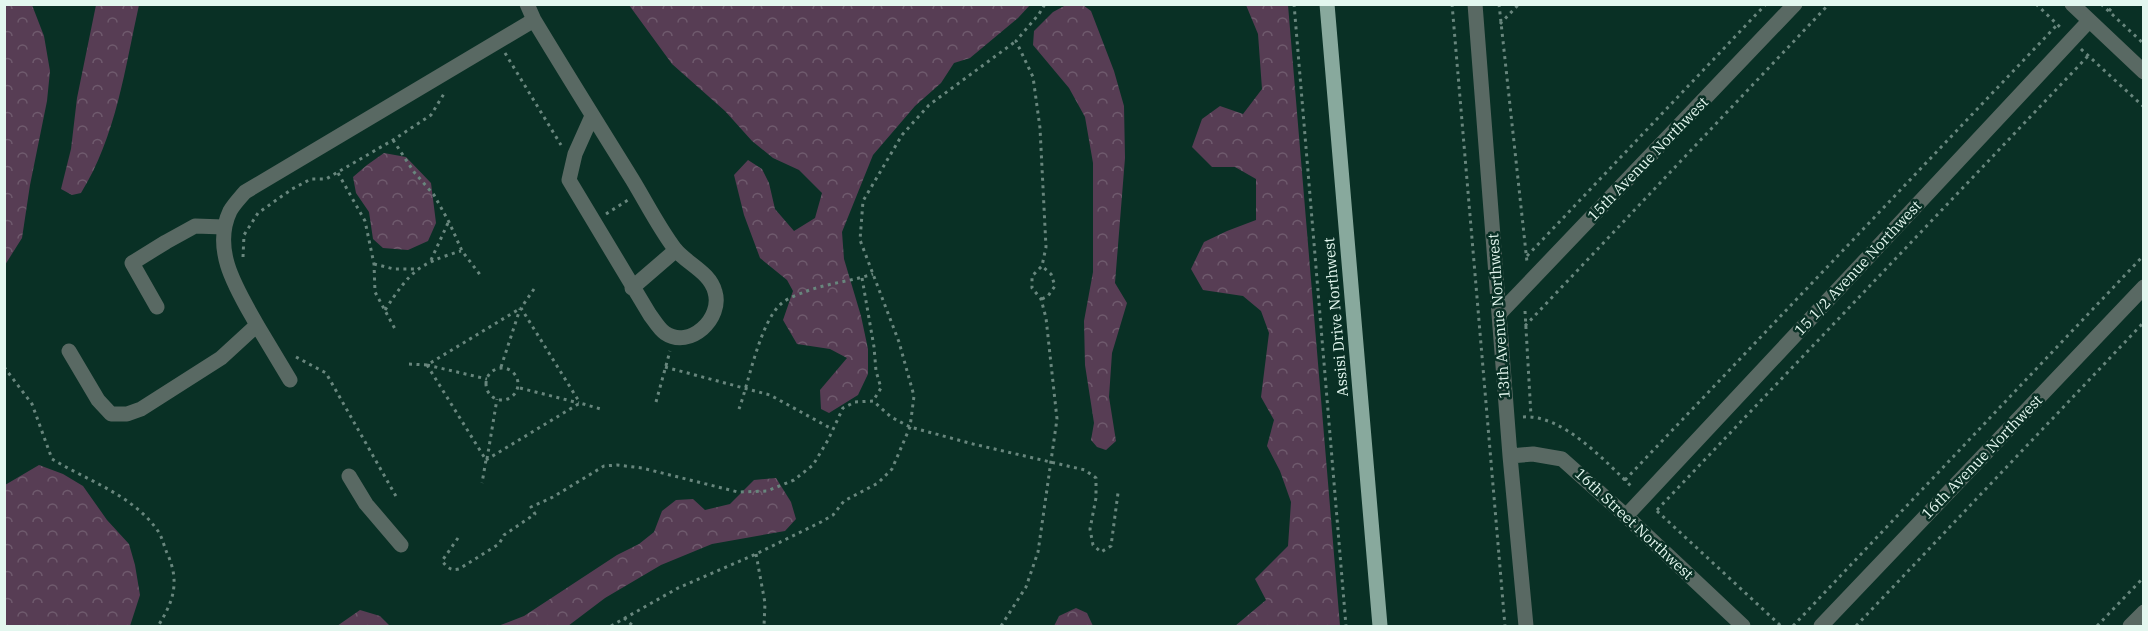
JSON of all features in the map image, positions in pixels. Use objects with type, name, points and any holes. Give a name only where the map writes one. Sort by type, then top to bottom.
[{"type":"main road","name":"Assisi Drive Northwest","points":[[1327,4],[1380,627]]},
{"type":"street","points":[[527,4],[534,20],[592,116],[676,250],[700,270],[715,291],[716,309],[710,322],[696,333],[680,338],[665,333],[650,315],[569,180],[575,154],[592,116]]},
{"type":"street","name":"15th Avenue Northwest","points":[[1500,313],[1796,4]]},
{"type":"street","points":[[2072,4],[2144,72]]},
{"type":"street","name":"13th Avenue Northwest","points":[[1479,8],[1510,456],[1526,627]]},
{"type":"street","points":[[290,380],[233,283],[225,257],[224,228],[231,209],[245,192],[534,20]]},
{"type":"street","name":"15 1/2 Avenue Northwest","points":[[1626,516],[2089,21]]},
{"type":"street","points":[[157,307],[132,263],[195,226],[224,228]]},
{"type":"street","points":[[632,288],[676,250]]},
{"type":"street","name":"16th Avenue Northwest","points":[[1821,627],[2144,287]]},
{"type":"street","points":[[69,351],[98,400],[111,414],[127,414],[141,409],[221,358],[257,325]]},
{"type":"street","name":"16th Street Northwest","points":[[1510,456],[1533,454],[1562,459],[1743,627]]},
{"type":"street","points":[[349,476],[366,504],[401,545]]},
{"type":"street","points":[[2130,627],[2144,612]]},
{"type":"path","points":[[611,627],[678,588],[756,554],[821,522],[833,515],[844,501],[878,483],[892,469],[910,427],[914,396],[899,342],[860,240],[863,201],[903,135],[929,105],[1016,41],[1045,4]]},
{"type":"path","points":[[1294,4],[1346,627]]},
{"type":"path","points":[[1452,4],[1505,627]]},
{"type":"path","points":[[1498,4],[1527,256],[1767,4]]},
{"type":"path","points":[[1500,24],[1519,4]]},
{"type":"path","points":[[1829,4],[1525,326],[1531,416],[1544,419],[1581,440],[1625,480],[2057,25],[2036,4]]},
{"type":"path","points":[[2101,4],[2144,44]]},
{"type":"path","points":[[2109,11],[2115,4]]},
{"type":"path","points":[[1001,627],[1026,587],[1038,552],[1057,419],[1046,318],[1041,299],[1032,288],[1032,276],[1042,266],[1046,247],[1040,128],[1033,77],[1016,41]]},
{"type":"path","points":[[505,53],[565,152]]},
{"type":"path","points":[[1781,627],[1657,510],[2088,56],[2144,107]]},
{"type":"path","points":[[246,267],[243,256],[244,235],[258,213],[292,189],[311,179],[326,179],[393,141],[432,115],[447,88]]},
{"type":"path","points":[[393,141],[414,172],[434,195],[462,251],[481,276]]},
{"type":"path","points":[[338,173],[365,221],[374,264],[375,292],[395,329]]},
{"type":"path","points":[[594,222],[640,192]]},
{"type":"path","points":[[431,260],[449,222]]},
{"type":"path","points":[[385,310],[399,288],[417,269],[431,260],[462,251]]},
{"type":"path","points":[[1792,627],[2144,255]]},
{"type":"path","points":[[374,264],[394,269],[417,269]]},
{"type":"path","points":[[1041,299],[1048,296],[1055,286],[1051,274],[1042,266]]},
{"type":"path","points":[[739,409],[747,388],[755,354],[767,325],[781,304],[805,292],[873,274]]},
{"type":"path","points":[[862,278],[876,371],[881,388],[873,401]]},
{"type":"path","points":[[501,367],[521,308],[534,289]]},
{"type":"path","points":[[427,365],[521,308]]},
{"type":"path","points":[[521,308],[580,403]]},
{"type":"path","points":[[1856,627],[2144,322]]},
{"type":"path","points":[[656,402],[671,348]]},
{"type":"path","points":[[293,356],[326,373],[398,498]]},
{"type":"path","points":[[409,364],[427,365],[487,379]]},
{"type":"path","points":[[427,365],[486,460]]},
{"type":"path","points":[[4,366],[32,404],[52,459],[123,498],[145,516],[159,532],[175,576],[173,596],[158,627]]},
{"type":"path","points":[[501,367],[515,374],[520,388],[510,398],[497,399],[487,390],[487,379],[494,370],[501,367]]},
{"type":"path","points":[[664,367],[770,395],[832,429]]},
{"type":"path","points":[[520,388],[604,410]]},
{"type":"path","points":[[482,483],[497,399]]},
{"type":"path","points":[[458,538],[442,561],[447,568],[453,570],[459,569],[500,544],[504,535],[535,514],[531,507],[553,497],[604,466],[642,468],[738,492],[767,491],[794,480],[813,465],[843,408],[855,402],[873,401],[891,417],[910,427],[1085,470],[1096,478],[1096,498],[1090,529],[1093,545],[1101,552],[1111,546],[1118,493]]},
{"type":"path","points":[[486,460],[580,403]]},
{"type":"path","points":[[756,554],[765,603],[764,627]]},
{"type":"path","points":[[2097,627],[2144,578]]},
{"type":"path","points":[[624,618],[633,627]]},
{"type":"green space","points":[[5,4],[32,5],[44,36],[50,71],[47,101],[22,238],[5,265]]},
{"type":"green space","points":[[96,5],[139,5],[118,102],[103,149],[81,193],[72,195],[61,189],[71,149],[77,98]]},
{"type":"green space","points":[[629,5],[1030,5],[970,58],[954,63],[941,83],[915,106],[873,155],[842,232],[844,259],[868,349],[868,374],[858,395],[829,413],[821,409],[820,390],[847,358],[830,349],[797,344],[783,320],[793,291],[787,280],[760,258],[744,215],[734,175],[748,160],[762,169],[769,183],[775,209],[794,231],[815,218],[822,193],[799,170],[773,158],[752,141],[725,111],[672,64]]},
{"type":"green space","points":[[1066,5],[1083,5],[1091,11],[1114,71],[1124,106],[1125,158],[1115,283],[1127,303],[1112,353],[1109,397],[1116,441],[1106,450],[1097,447],[1091,440],[1094,423],[1085,365],[1084,321],[1093,272],[1093,163],[1085,117],[1069,88],[1033,45],[1034,31],[1053,12]]},
{"type":"green space","points":[[1246,5],[1288,5],[1340,626],[1235,626],[1266,600],[1255,579],[1288,546],[1291,502],[1280,471],[1267,446],[1274,420],[1261,397],[1269,333],[1261,311],[1243,296],[1203,290],[1191,269],[1204,242],[1256,220],[1256,179],[1235,167],[1212,167],[1192,147],[1202,119],[1220,106],[1243,114],[1262,89],[1258,34]]},
{"type":"green space","points":[[384,153],[406,157],[431,183],[436,223],[428,241],[408,250],[383,248],[373,239],[369,212],[356,193],[353,177]]},
{"type":"green space","points":[[39,465],[63,474],[83,486],[107,520],[129,544],[140,595],[130,626],[5,626],[5,485]]},
{"type":"green space","points":[[776,478],[791,502],[796,519],[785,531],[712,544],[661,565],[605,598],[568,626],[498,626],[524,616],[617,555],[639,544],[654,532],[662,511],[676,500],[693,499],[705,510],[730,504],[754,480]]},
{"type":"green space","points":[[1076,608],[1087,613],[1093,626],[1054,626],[1059,616]]},
{"type":"green space","points":[[360,610],[380,616],[390,626],[337,626]]}]
